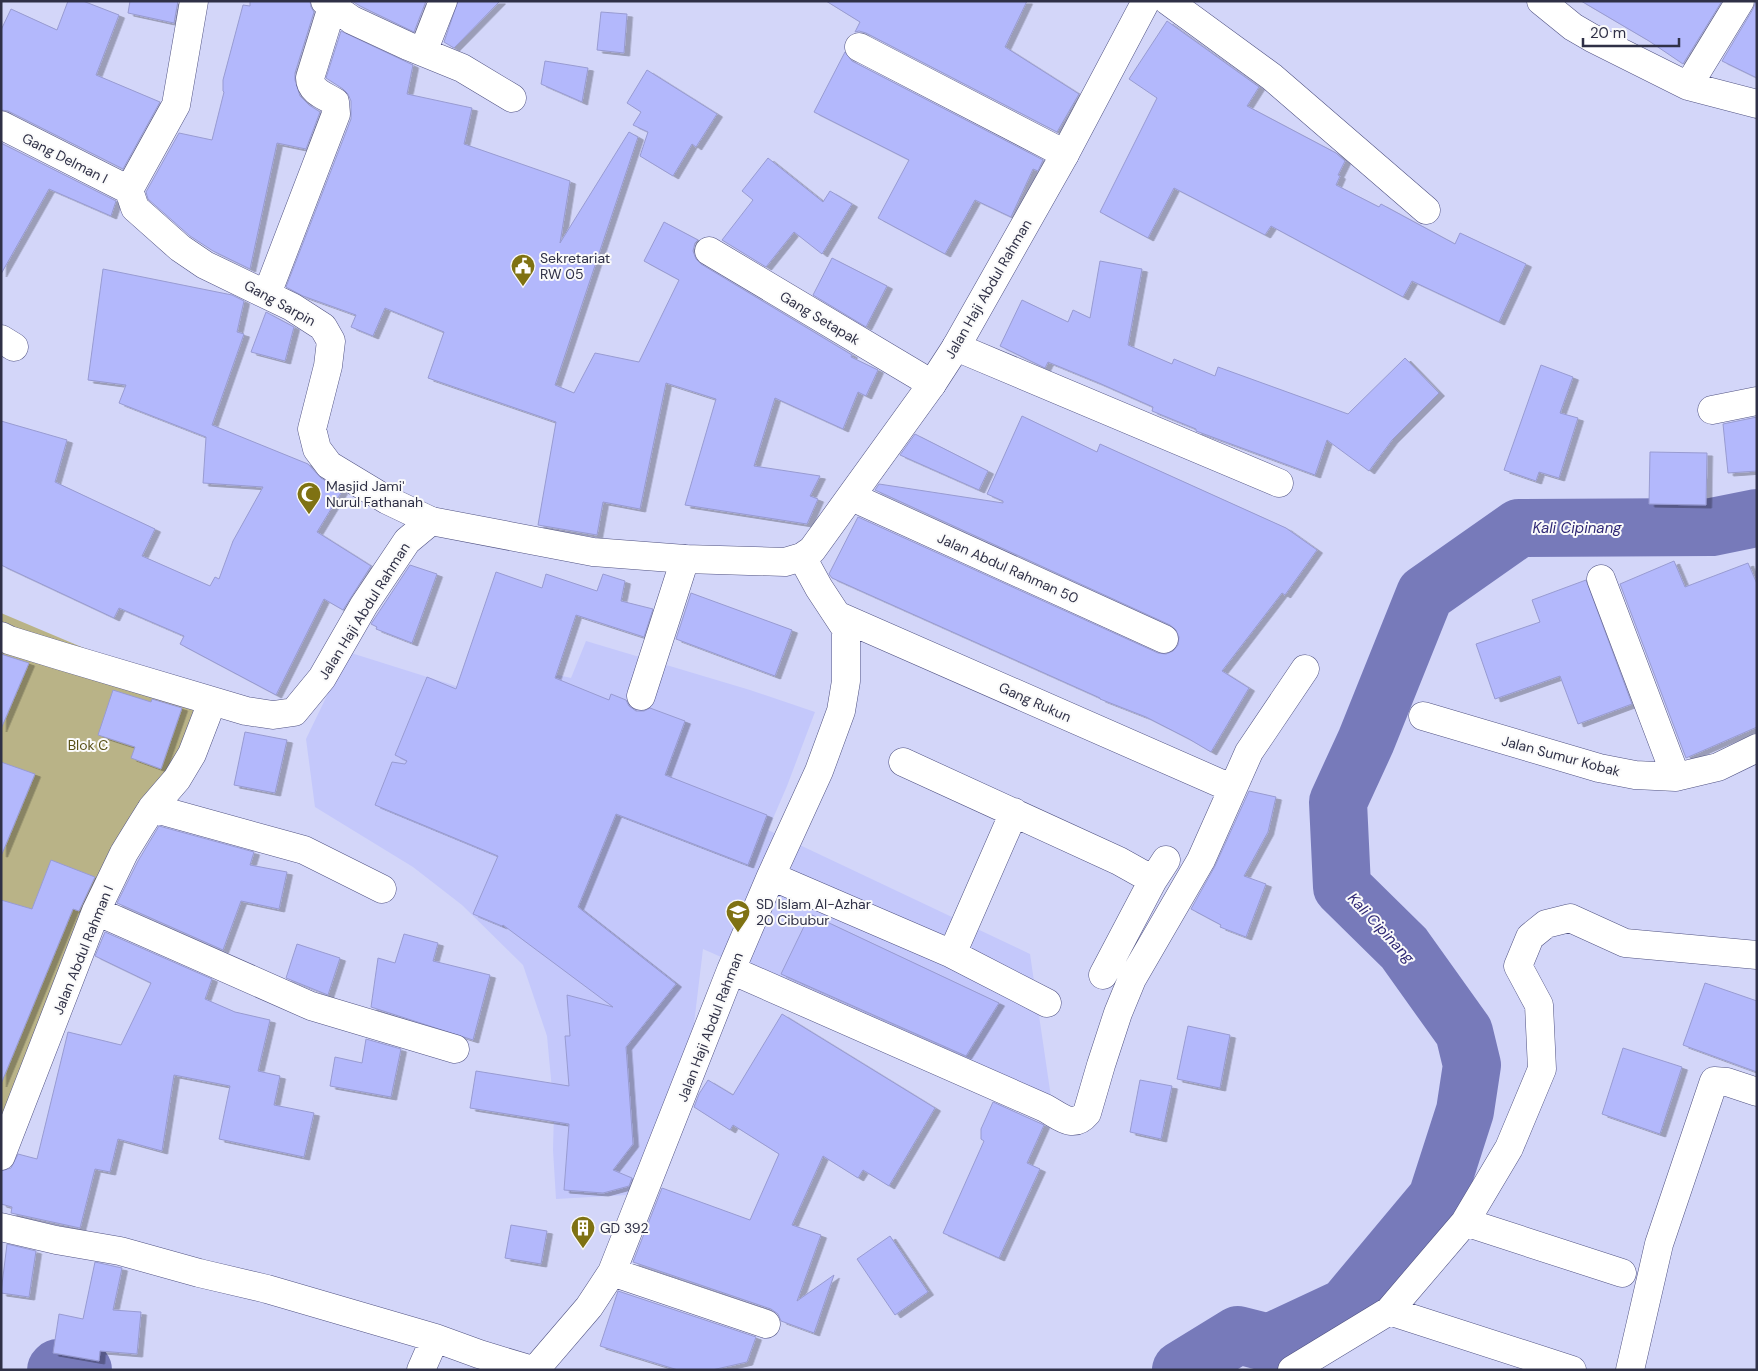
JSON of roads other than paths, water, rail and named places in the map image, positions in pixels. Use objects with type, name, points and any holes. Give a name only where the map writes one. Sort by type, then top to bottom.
[{"type":"street","points":[[130,190],[176,105],[194,1]]},
{"type":"street","points":[[423,52],[443,1]]},
{"type":"street","name":"Jalan Haji Abdul Rahman","points":[[534,1370],[589,1307],[612,1272],[731,970],[819,771],[841,711],[846,681],[846,629],[819,588],[802,557],[812,550],[852,497],[956,347],[1065,154],[1146,1]]},
{"type":"street","points":[[1168,1],[1272,77],[1426,210]]},
{"type":"street","points":[[1541,1],[1573,27],[1592,38],[1688,86],[1757,104]]},
{"type":"street","points":[[1688,86],[1740,1]]},
{"type":"street","points":[[266,294],[336,114],[335,102],[315,90],[310,83],[328,4],[352,20],[462,68],[512,98]]},
{"type":"street","points":[[859,47],[1065,154]]},
{"type":"street","name":"Gang Delman I","points":[[2,126],[130,190]]},
{"type":"street","name":"Gang Sarpin","points":[[130,190],[135,208],[180,248],[205,265],[292,307],[323,327],[331,341],[328,366],[312,429],[317,449],[329,465],[387,500],[431,521]]},
{"type":"street","name":"Gang Setapak","points":[[709,251],[932,384]]},
{"type":"street","points":[[956,347],[1279,483]]},
{"type":"street","points":[[1712,410],[1757,401]]},
{"type":"street","name":"Jalan Abdul Rahman 50","points":[[852,497],[1164,639]]},
{"type":"street","points":[[431,521],[593,552],[685,559],[785,562],[802,557]]},
{"type":"street","name":"Jalan Haji Abdul Rahman","points":[[1,636],[61,656],[246,711],[273,715],[294,712],[322,678],[364,605],[407,541],[431,521]]},
{"type":"street","points":[[641,696],[685,559]]},
{"type":"street","points":[[1601,579],[1676,777]]},
{"type":"street","name":"Gang Rukun","points":[[838,616],[1231,788]]},
{"type":"street","points":[[731,970],[1045,1108],[1071,1122],[1082,1120],[1087,1114],[1118,1013],[1132,979],[1201,860],[1231,788],[1249,752],[1306,669]]},
{"type":"street","name":"Jalan Abdul Rahman I","points":[[1,1156],[96,911],[124,853],[152,808],[177,780],[192,754],[212,702]]},
{"type":"street","name":"Jalan Sumur Kobak","points":[[1422,716],[1598,768],[1635,775],[1676,777],[1718,767],[1757,748]]},
{"type":"street","points":[[903,762],[1119,861],[1159,870],[1103,975]]},
{"type":"street","points":[[152,808],[304,850],[382,889]]},
{"type":"street","points":[[952,954],[1014,812]]},
{"type":"street","points":[[771,876],[952,954],[1047,1003]]},
{"type":"street","points":[[96,911],[311,1006],[455,1049]]},
{"type":"street","points":[[1292,1370],[1390,1311],[1465,1222],[1509,1148],[1542,1069],[1539,1005],[1518,966],[1530,937],[1546,924],[1570,918],[1625,943],[1757,956]]},
{"type":"street","points":[[1630,1370],[1659,1244],[1714,1081],[1727,1082],[1757,1092]]},
{"type":"street","points":[[1465,1222],[1622,1273]]},
{"type":"street","points":[[1,1227],[56,1240],[120,1251],[199,1273],[267,1289],[435,1338],[479,1354],[534,1370]]},
{"type":"street","points":[[612,1272],[766,1324]]},
{"type":"street","points":[[1390,1311],[1572,1370]]},
{"type":"street","points":[[421,1370],[435,1338]]},
{"type":"waterway","name":"Kali Cipinang","points":[[1181,1370],[1238,1335],[1269,1343],[1346,1307],[1437,1198],[1465,1111],[1472,1065],[1464,1032],[1404,948],[1342,887],[1338,802],[1366,741],[1425,594],[1519,528],[1712,527],[1757,518]]},
{"type":"waterway","name":"Kali Cipinang","points":[[56,1370],[58,1368],[83,1370]]},
{"type":"place","name":"Sekretariat RW 05","points":[[523,287]]},
{"type":"place","name":"Masjid Jami' Nurul Fathanah","points":[[309,515]]},
{"type":"place","name":"SD Islam Al-Azhar 20 Cibubur","points":[[738,933]]},
{"type":"place","name":"GD 392","points":[[583,1249]]},
{"type":"park label","name":"Blok C","points":[[88,745]]}]
